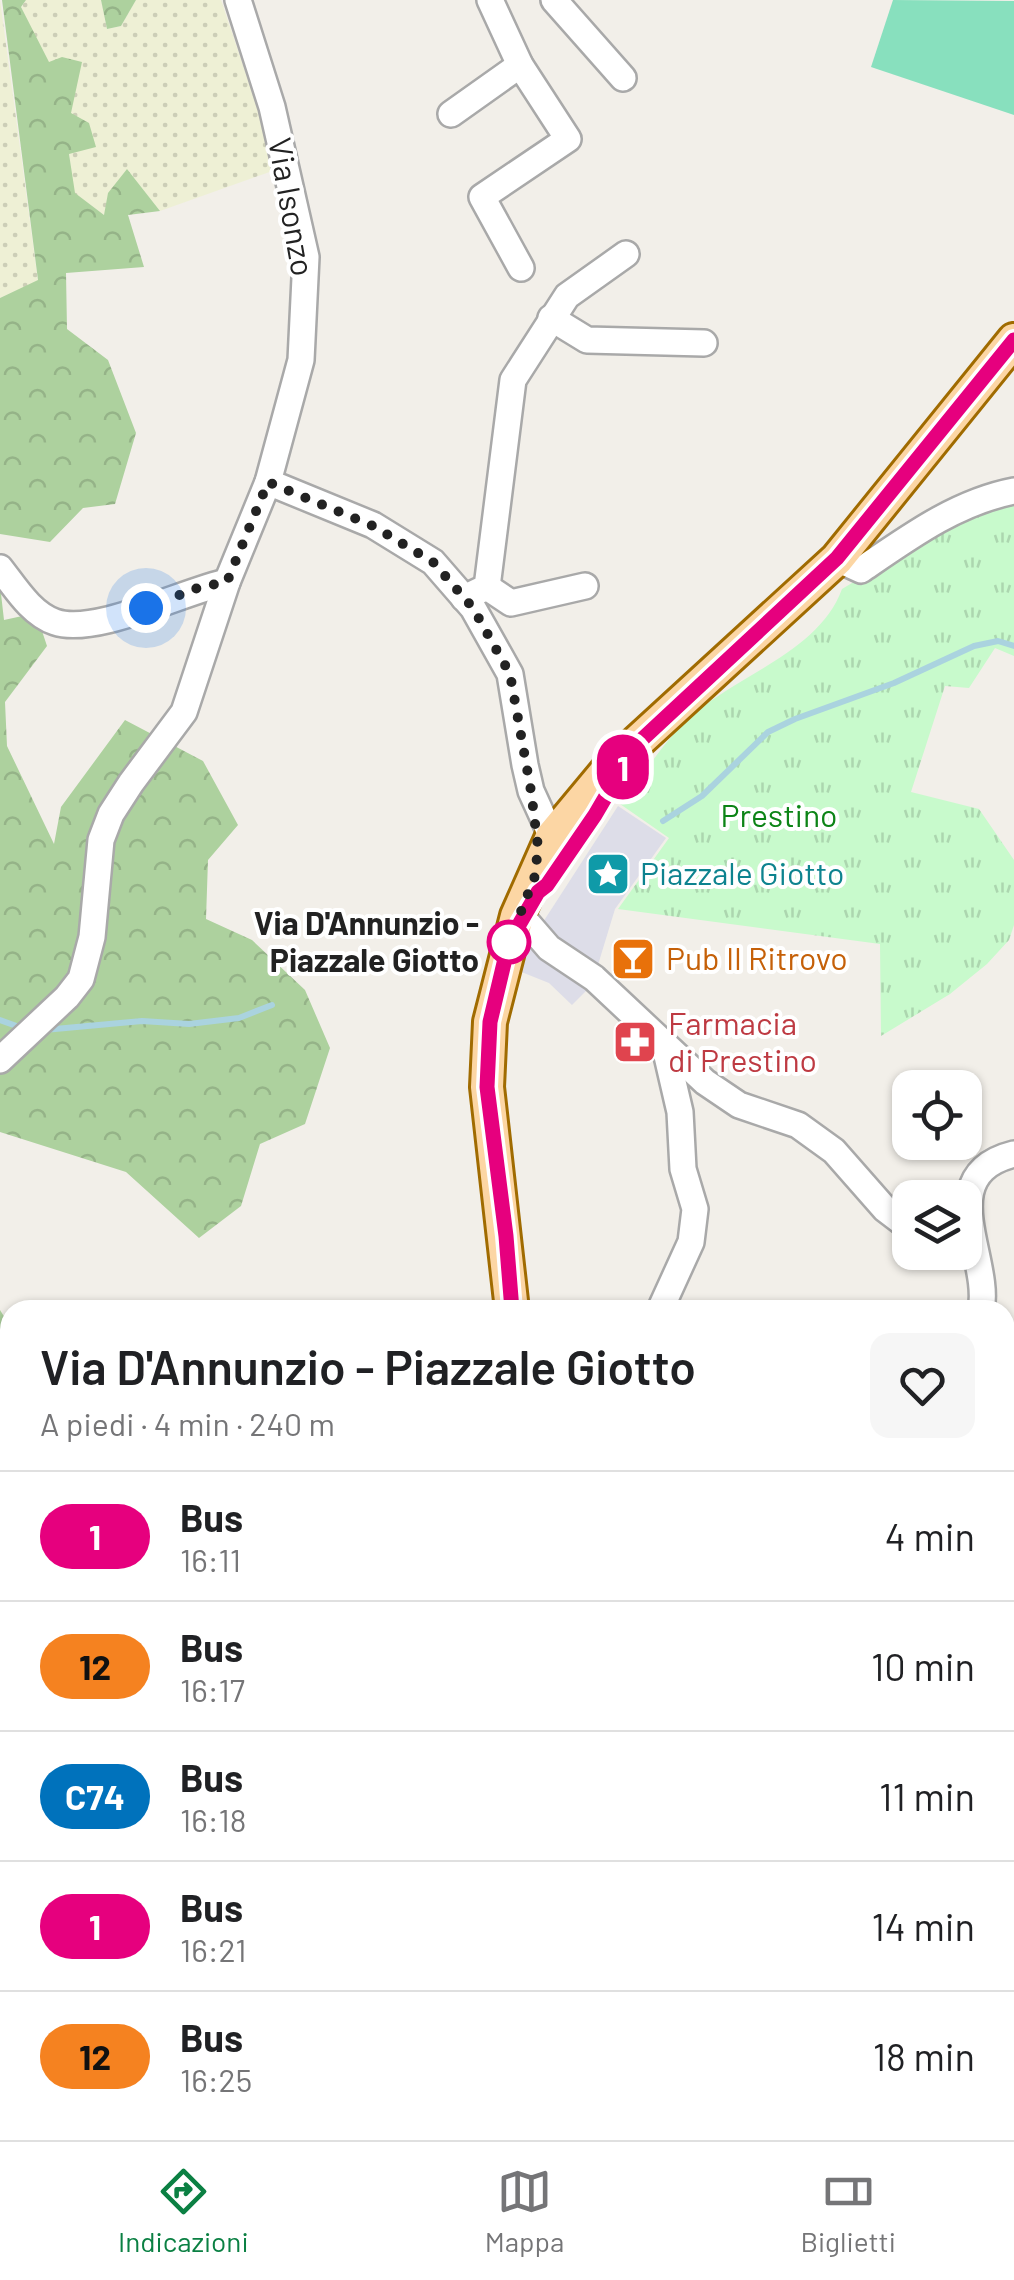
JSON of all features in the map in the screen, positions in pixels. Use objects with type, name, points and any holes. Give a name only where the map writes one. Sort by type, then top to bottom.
[{"type":"main road","points":[[541,880],[552,836],[575,806],[611,766],[837,558],[1014,340]]},
{"type":"main road","points":[[511,1300],[487,1087],[490,1022],[516,925],[541,880],[595,815],[636,745]]},
{"type":"street","name":"Via Isonzo","points":[[0,1060],[67,997],[80,979],[92,937],[100,840],[131,782],[184,712],[227,582],[268,482],[301,360],[306,258],[272,107],[238,0]]},
{"type":"street","points":[[490,0],[520,65],[568,138],[482,197],[521,268]]},
{"type":"street","points":[[554,0],[623,78]]},
{"type":"street","points":[[450,114],[520,65]]},
{"type":"street","points":[[541,880],[536,798],[510,674],[473,608],[513,380],[567,296],[626,254]]},
{"type":"street","points":[[551,318],[587,340],[704,343]]},
{"type":"street","points":[[268,482],[373,526],[476,592],[511,603],[585,586]]},
{"type":"street","points":[[837,558],[861,570],[916,532],[985,497],[1014,492]]},
{"type":"street","points":[[0,568],[35,610],[56,623],[93,623],[227,582]]},
{"type":"street","points":[[536,798],[554,812],[575,806]]},
{"type":"street","points":[[536,798],[552,836]]},
{"type":"street","points":[[516,925],[594,978],[705,1082],[739,1104],[798,1125],[834,1152],[892,1214]]},
{"type":"street","points":[[664,1043],[680,1112],[680,1150],[694,1209],[692,1242],[665,1300]]},
{"type":"street","points":[[976,1180],[990,1164],[1014,1154]]},
{"type":"street","points":[[979,1270],[981,1300]]},
{"type":"green space","points":[[0,0],[38,281],[0,298]]},
{"type":"green space","points":[[2,0],[26,0],[21,7],[49,62],[62,57],[82,62],[71,113],[89,123],[96,147],[69,154],[75,193],[104,215],[108,193],[127,169],[160,211],[128,215],[144,267],[66,273],[67,329],[108,360],[136,433],[115,504],[83,508],[50,542],[0,534],[0,298],[38,280]]},
{"type":"green space","points":[[26,0],[101,0],[107,29],[121,26],[136,0],[221,0],[278,169],[160,211],[127,170],[104,215],[74,193],[69,154],[71,113],[21,7]]},
{"type":"green space","points":[[101,0],[136,0],[121,26],[107,29]]},
{"type":"green space","points":[[893,0],[1014,1],[1014,115],[871,67]]},
{"type":"green space","name":"Prestino","points":[[1014,503],[1014,656],[995,648],[969,688],[945,686],[911,792],[979,809],[1014,860],[1014,925],[1009,940],[987,964],[950,994],[881,1036],[880,944],[618,909],[669,838],[620,804],[684,723],[798,645],[831,610],[842,589],[945,527]]},
{"type":"green space","points":[[0,585],[4,620],[36,613],[47,646],[5,702],[7,746],[54,844],[61,807],[125,720],[203,761],[238,825],[208,860],[206,919],[252,940],[305,990],[330,1048],[305,1124],[260,1144],[241,1206],[199,1238],[126,1172],[0,1132]]},
{"type":"shaded area","name":"Piazzale Giotto","points":[[618,806],[666,838],[615,909],[594,978],[572,1005],[549,983],[519,971],[536,933]]},
{"type":"waterway","points":[[663,821],[702,796],[768,732],[894,683],[974,646],[998,641],[1014,646]]},
{"type":"waterway","points":[[44,1030],[142,1021],[189,1024],[239,1018],[272,1005]]},
{"type":"waterway","points":[[0,1020],[22,1028]]},
{"type":"bus line","name":"1","points":[[511,1300],[487,1087],[490,1022],[509,942],[538,892],[547,885],[595,815],[636,745],[837,558],[1014,340]]},
{"type":"place","name":"Piazzale Giotto","points":[[608,874]]},
{"type":"place","name":"Via D'Annunzio - Piazzale Giotto","points":[[509,942]]},
{"type":"place","name":"Pub Il Ritrovo","points":[[633,959]]},
{"type":"place","name":"Farmacia di Prestino","points":[[635,1042]]},
{"type":"route","points":[[146,608],[200,587],[227,582],[268,482],[373,526],[433,562],[473,608],[510,674],[538,847],[535,876],[509,942]]}]
